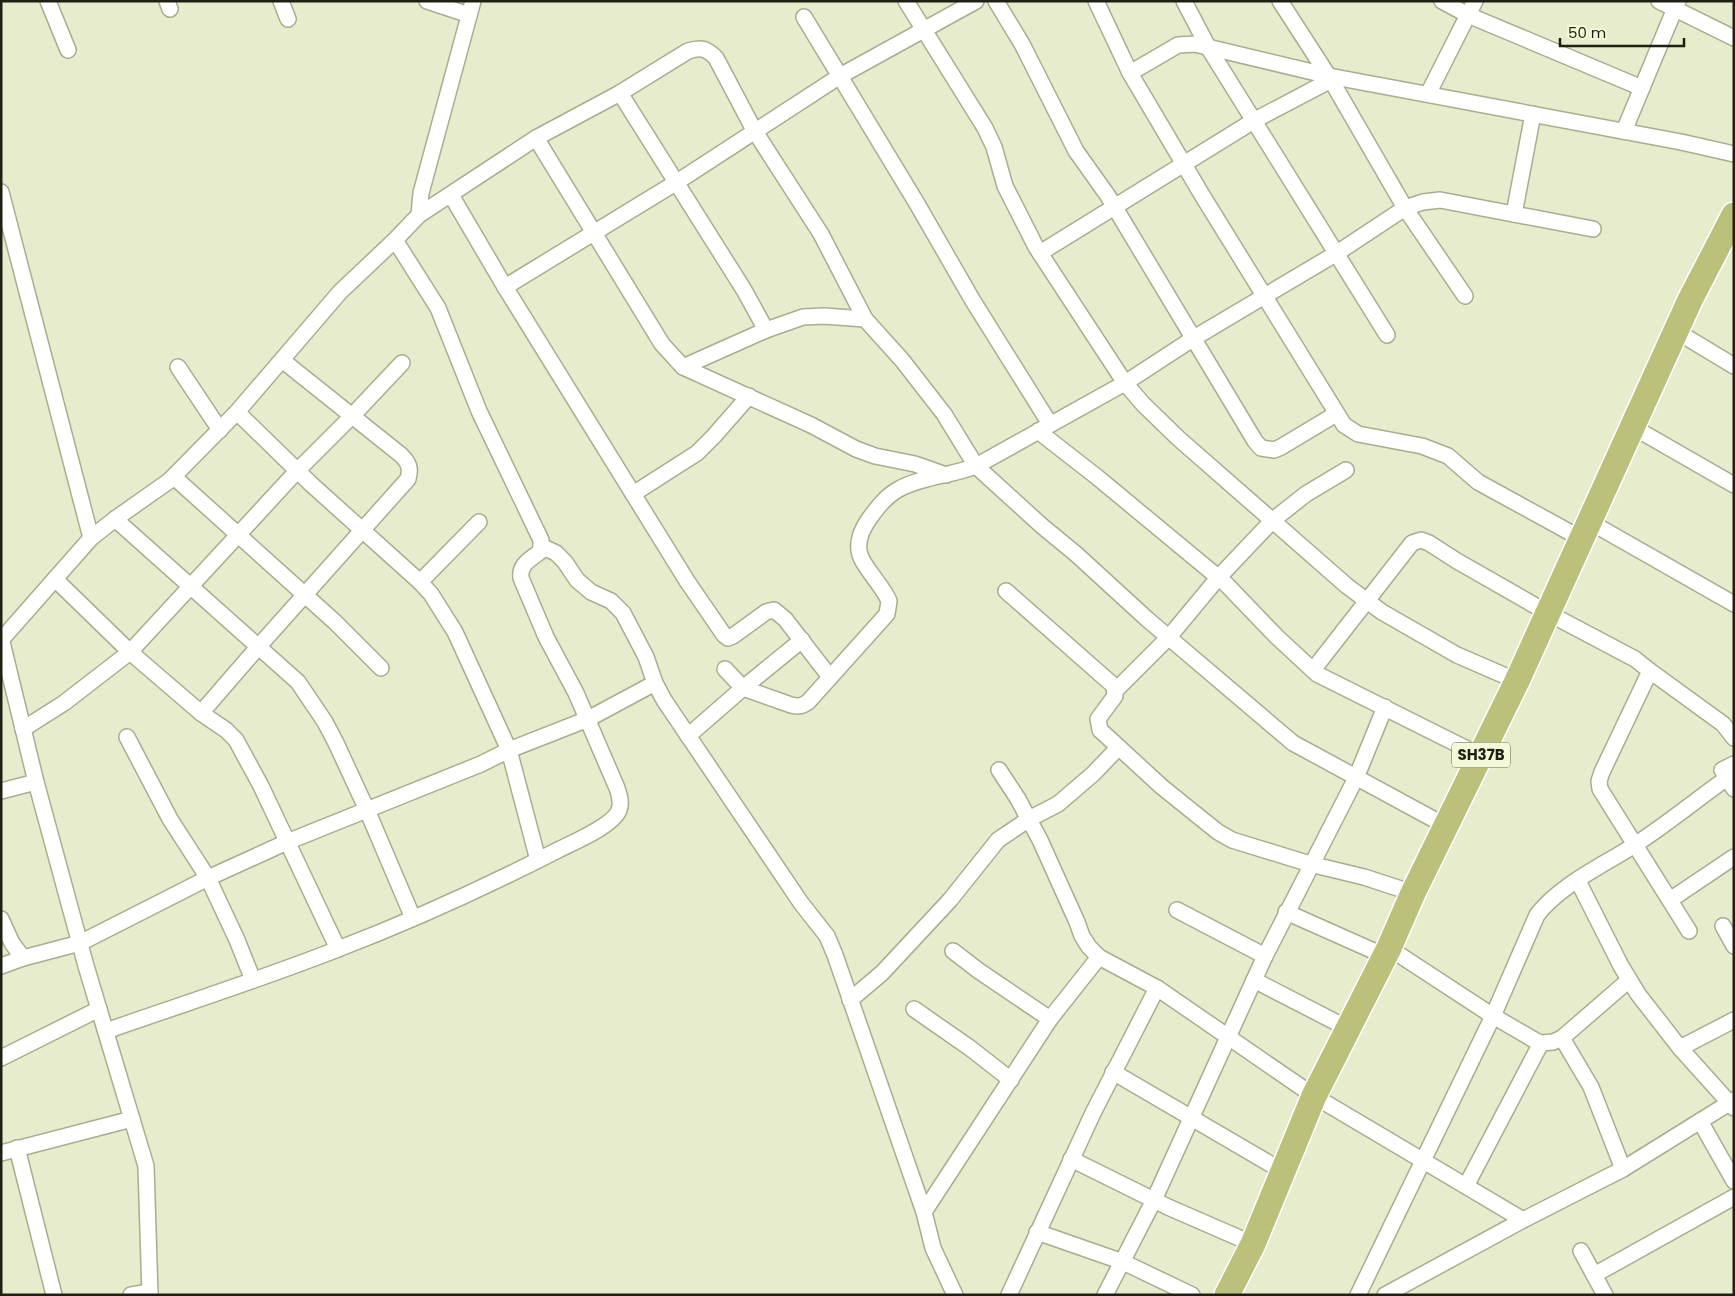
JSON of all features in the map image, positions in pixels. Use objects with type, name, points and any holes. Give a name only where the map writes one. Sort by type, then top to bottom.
[{"type":"main road","name":"SH37B","points":[[1227,1295],[1253,1244],[1314,1096],[1387,952],[1413,893],[1517,681],[1690,300],[1734,215]]},
{"type":"street","points":[[48,1],[68,50]]},
{"type":"street","points":[[281,1],[288,19]]},
{"type":"street","points":[[419,215],[421,193],[471,8],[427,1]]},
{"type":"street","points":[[906,1],[985,128],[994,147],[1005,186],[1040,253],[1125,383],[1143,404],[1178,438],[1347,586],[1382,612],[1457,654],[1517,681]]},
{"type":"street","points":[[504,287],[677,182],[754,130],[840,76],[976,1]]},
{"type":"street","points":[[996,1],[1022,44],[1076,151],[1115,207],[1255,441],[1261,448],[1274,450],[1336,414]]},
{"type":"street","points":[[1096,1],[1130,73],[1344,425],[1358,434],[1422,446],[1448,456],[1478,482],[1586,530],[1734,604]]},
{"type":"street","points":[[1184,1],[1208,47],[1386,335]]},
{"type":"street","points":[[1280,1],[1330,78],[1405,208],[1465,296]]},
{"type":"street","points":[[1442,1],[1468,15],[1642,88]]},
{"type":"street","points":[[1428,94],[1475,1]]},
{"type":"street","points":[[1659,1],[1676,5],[1734,38]]},
{"type":"street","points":[[1624,131],[1676,5]]},
{"type":"street","points":[[804,17],[974,301],[1044,428],[1105,483],[1218,578],[1318,674],[1480,756]]},
{"type":"street","points":[[1130,73],[1178,45],[1195,44],[1330,78],[1428,94],[1734,154]]},
{"type":"street","points":[[131,1295],[150,1293],[146,1166],[80,943],[36,782],[1,638],[91,538],[114,519],[174,477],[237,412],[340,292],[419,215],[536,138],[620,93],[688,51],[700,48],[708,50],[716,58],[754,130],[821,234],[865,319],[902,360],[944,414],[976,466],[1169,637],[1293,743],[1446,826]]},
{"type":"street","points":[[1040,253],[1254,120],[1330,78]]},
{"type":"street","points":[[620,93],[744,290],[766,330]]},
{"type":"street","points":[[1514,214],[1533,114]]},
{"type":"street","points":[[536,138],[662,344],[684,367],[811,425],[856,449],[875,456],[915,464],[947,476]]},
{"type":"street","points":[[1,192],[91,538]]},
{"type":"street","points":[[451,194],[504,287],[686,581],[724,635],[728,638],[734,636],[766,612],[774,610],[785,619],[830,678]]},
{"type":"street","points":[[725,669],[743,688],[798,707],[808,702],[887,614],[890,606],[887,595],[860,556],[858,542],[863,527],[880,504],[898,490],[918,481],[947,476],[976,466],[1125,383],[1194,338],[1337,253],[1405,208],[1423,202],[1440,200],[1593,229]]},
{"type":"street","points":[[106,1031],[338,949],[413,918],[538,860],[599,829],[613,818],[619,810],[620,800],[617,788],[588,719],[558,657],[546,637],[522,578],[524,564],[541,551],[541,540],[479,411],[438,308],[395,240]]},
{"type":"street","points":[[684,367],[766,330],[803,317],[824,316],[865,319]]},
{"type":"street","points":[[1676,331],[1734,366]]},
{"type":"street","points":[[201,714],[408,479],[410,470],[408,462],[282,360]]},
{"type":"street","points":[[23,729],[64,703],[130,652],[297,471],[402,363]]},
{"type":"street","points":[[178,367],[220,430]]},
{"type":"street","points":[[633,494],[697,453],[749,396]]},
{"type":"street","points":[[237,412],[297,471],[431,594],[456,632],[509,750],[538,860]]},
{"type":"street","points":[[1633,427],[1734,485]]},
{"type":"street","points":[[1346,470],[1306,494],[1273,520],[1218,578],[1169,637],[1116,691],[1115,696],[1098,719],[1098,724],[1100,730],[1118,748],[1162,787],[1218,832],[1240,842],[1310,864],[1364,877],[1413,893]]},
{"type":"street","points":[[174,477],[335,622],[381,668]]},
{"type":"street","points":[[114,519],[259,646],[298,682],[310,698],[336,744],[367,810],[413,918]]},
{"type":"street","points":[[420,582],[479,522]]},
{"type":"street","points":[[1313,670],[1412,543],[1421,540],[1548,613],[1635,659],[1722,724],[1734,738]]},
{"type":"street","points":[[542,546],[556,553],[566,562],[578,580],[592,592],[610,601],[623,614],[646,656],[654,683],[800,903],[827,936],[924,1212],[933,1248],[955,1295]]},
{"type":"street","points":[[55,579],[130,652],[201,714],[226,730],[236,740],[261,786],[338,949]]},
{"type":"street","points":[[1006,591],[1114,686],[1116,691]]},
{"type":"street","points":[[688,736],[802,640]]},
{"type":"street","points":[[1650,671],[1599,780],[1602,793],[1689,931]]},
{"type":"street","points":[[1,966],[23,958],[80,943],[208,878],[287,842],[588,719],[654,683]]},
{"type":"street","points":[[1105,1295],[1154,1200],[1286,912],[1356,778],[1384,707]]},
{"type":"street","points":[[127,737],[170,819],[208,878],[237,940],[253,980]]},
{"type":"street","points":[[850,1000],[882,973],[950,900],[998,840],[1058,804],[1093,774],[1118,748]]},
{"type":"street","points":[[1358,1295],[1493,1016],[1537,915],[1546,904],[1578,880],[1730,784],[1722,770],[1734,764]]},
{"type":"street","points":[[999,770],[1018,799],[1040,840],[1082,936],[1099,957],[1157,988],[1314,1096],[1523,1220]]},
{"type":"street","points":[[1,791],[36,782]]},
{"type":"street","points":[[1670,900],[1734,857]]},
{"type":"street","points":[[1385,1295],[1523,1220],[1623,1169],[1732,1103],[1680,1048],[1629,980],[1578,880]]},
{"type":"street","points":[[1177,910],[1265,956]]},
{"type":"street","points":[[1286,912],[1387,952],[1541,1043],[1553,1042],[1562,1038],[1629,980]]},
{"type":"street","points":[[1,919],[12,943],[23,958]]},
{"type":"street","points":[[1723,926],[1734,946]]},
{"type":"street","points":[[953,951],[1050,1019]]},
{"type":"street","points":[[924,1212],[1050,1019],[1099,957]]},
{"type":"street","points":[[1254,980],[1349,1029]]},
{"type":"street","points":[[1009,1295],[1113,1072],[1157,988]]},
{"type":"street","points":[[1,1058],[99,1009]]},
{"type":"street","points":[[914,1009],[970,1048],[1011,1080]]},
{"type":"street","points":[[1680,1048],[1734,1020]]},
{"type":"street","points":[[1562,1038],[1591,1087],[1623,1169]]},
{"type":"street","points":[[1466,1186],[1541,1043]]},
{"type":"street","points":[[1113,1072],[1284,1172]]},
{"type":"street","points":[[1,1153],[132,1119]]},
{"type":"street","points":[[1700,1121],[1734,1181]]},
{"type":"street","points":[[17,1148],[54,1295]]},
{"type":"street","points":[[1071,1160],[1154,1200],[1253,1244]]},
{"type":"street","points":[[1594,1275],[1734,1197]]},
{"type":"street","points":[[1037,1232],[1123,1262],[1192,1295]]},
{"type":"street","points":[[1581,1252],[1606,1295]]}]
